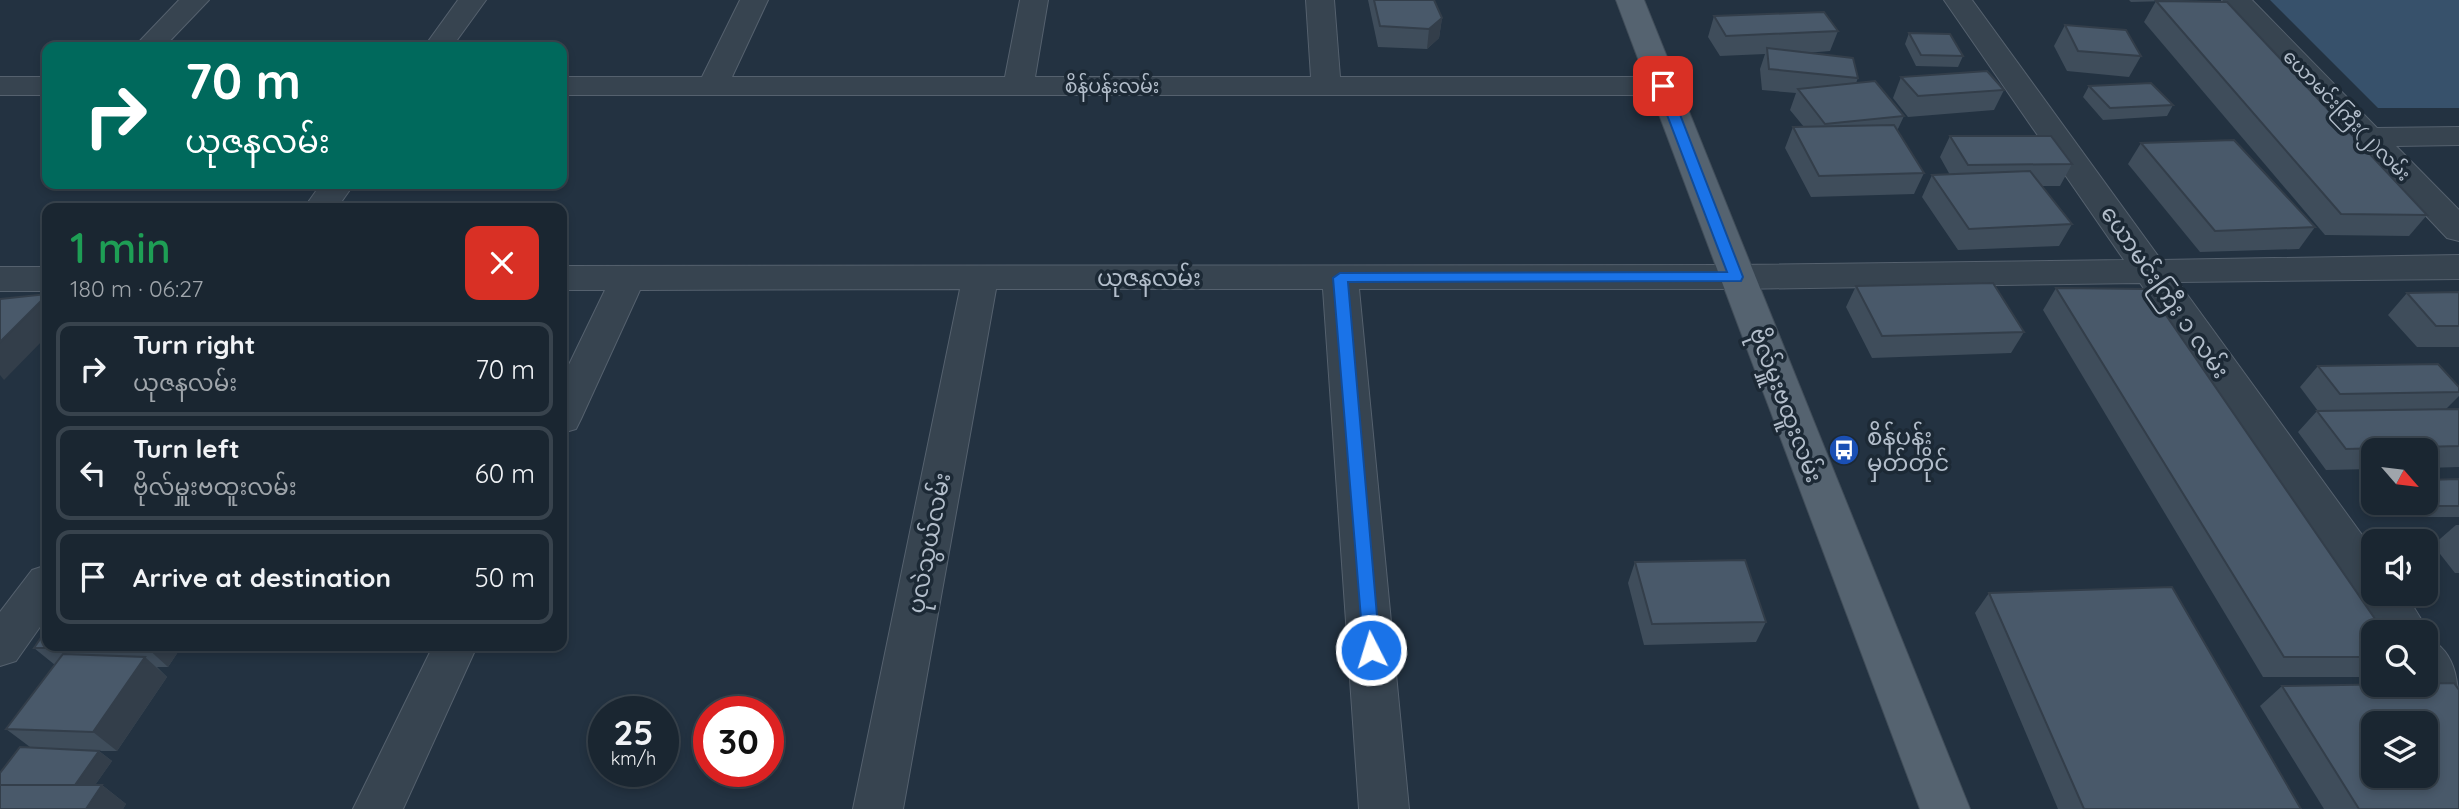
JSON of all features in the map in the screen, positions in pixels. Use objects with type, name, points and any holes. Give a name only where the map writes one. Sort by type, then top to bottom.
[{"type":"main road","name":"ဗိုလ်မှူးဗထူးလမ်း","points":[[1630,0],[1945,809]]},
{"type":"street","points":[[153,42],[195,0]]},
{"type":"street","points":[[442,42],[472,0]]},
{"type":"street","points":[[713,86],[754,0]]},
{"type":"street","points":[[1018,86],[1034,0]]},
{"type":"street","points":[[1320,0],[1326,86]]},
{"type":"street","name":"ယောမင်းကြီး ၁ လမ်း","points":[[1958,0],[2361,567]]},
{"type":"street","name":"ယောမင်းကြီး(၂)လမ်း","points":[[2236,0],[2459,230]]},
{"type":"street","points":[[0,86],[42,86]]},
{"type":"street","name":"စိန်ပန်းလမ်း","points":[[567,86],[1663,86]]},
{"type":"street","points":[[2368,137],[2459,136]]},
{"type":"street","name":"ယုဇနလမ်း","points":[[567,278],[1736,277],[2459,267]]},
{"type":"street","points":[[567,408],[628,278]]},
{"type":"street","name":"ပုလဲသွယ်လမ်း","points":[[878,809],[980,278]]},
{"type":"street","points":[[1340,278],[1384,809]]},
{"type":"street","points":[[0,279],[42,279]]},
{"type":"street","points":[[0,647],[42,590]]},
{"type":"street","points":[[378,809],[453,651]]},
{"type":"street","points":[[2438,674],[2459,704]]},
{"type":"water","points":[[2270,0],[2459,0],[2459,108],[2378,108]]},
{"type":"building","points":[[1374,0],[1434,0],[1442,18],[1429,29],[1380,26]]},
{"type":"building","points":[[2156,1],[2227,2],[2427,215],[2341,214]]},
{"type":"building","points":[[1824,12],[1838,31],[1726,36],[1714,16]]},
{"type":"building","points":[[2065,25],[2126,30],[2141,56],[2078,51]]},
{"type":"building","points":[[1909,33],[1950,34],[1963,56],[1921,55]]},
{"type":"building","points":[[1767,48],[1853,58],[1858,78],[1769,69]]},
{"type":"building","points":[[1987,71],[2004,90],[1918,96],[1901,77]]},
{"type":"building","points":[[1875,81],[1904,116],[1825,124],[1798,89]]},
{"type":"building","points":[[2151,83],[2173,105],[2110,108],[2089,86]]},
{"type":"building","points":[[1894,125],[1924,173],[1819,176],[1793,127]]},
{"type":"building","points":[[1950,136],[2051,136],[2072,164],[1968,165]]},
{"type":"building","points":[[2234,140],[2315,227],[2215,231],[2141,143]]},
{"type":"building","points":[[2030,171],[2072,224],[1969,229],[1932,175]]},
{"type":"building","points":[[1993,283],[2024,332],[1882,336],[1856,286]]},
{"type":"building","points":[[2056,288],[2148,289],[2361,599],[2361,606],[2366,606],[2376,620],[2361,620],[2361,657],[2284,657]]},
{"type":"building","points":[[2459,292],[2459,326],[2436,326],[2407,293]]},
{"type":"building","points":[[42,295],[42,300],[0,342],[0,299]]},
{"type":"building","points":[[2438,364],[2459,387],[2459,392],[2340,394],[2318,366]]},
{"type":"building","points":[[2459,409],[2459,446],[2438,447],[2438,438],[2361,438],[2361,449],[2346,449],[2317,411]]},
{"type":"building","points":[[2459,479],[2459,506],[2438,506],[2438,480]]},
{"type":"building","points":[[1745,560],[1766,622],[1652,624],[1635,562]]},
{"type":"building","points":[[2172,587],[2301,809],[2084,809],[1989,593]]},
{"type":"building","points":[[42,636],[42,648],[34,648]]},
{"type":"building","points":[[63,654],[145,657],[93,732],[6,729]]},
{"type":"building","points":[[2438,683],[2454,683],[2459,690],[2459,809],[2359,809],[2282,686],[2361,685],[2361,697],[2438,697]]},
{"type":"building","points":[[20,747],[99,751],[75,785],[0,785],[0,773]]},
{"type":"building","points":[[0,785],[102,785],[86,809],[0,809]]},
{"type":"place","name":"စိန်ပန်း မှတ်တိုင်","points":[[1844,450]]},
{"type":"route","points":[[1371,650],[1340,278],[1736,277],[1663,86]]}]
